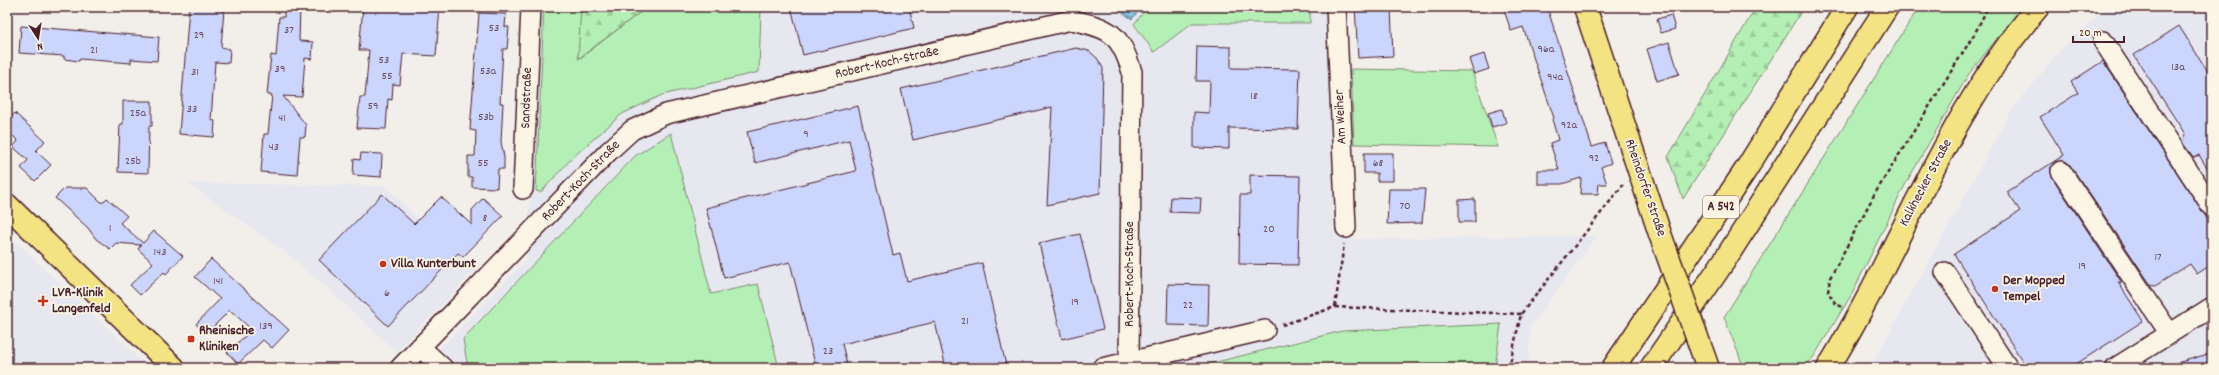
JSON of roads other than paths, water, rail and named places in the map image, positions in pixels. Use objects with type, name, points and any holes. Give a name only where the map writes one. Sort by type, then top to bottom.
[{"type":"main road","name":"Rheindorfer Straße","points":[[1585,7],[1637,167],[1708,368]]},
{"type":"main road","name":"A 542","points":[[1613,368],[1745,171],[1847,7]]},
{"type":"main road","name":"A 542","points":[[1651,368],[1724,261],[1888,7]]},
{"type":"main road","name":"Kalkhecker Straße","points":[[1828,368],[1957,125],[1981,84],[2012,38],[2038,7]]},
{"type":"main road","points":[[7,205],[88,282],[174,368]]},
{"type":"street","name":"Sandstraße","points":[[523,189],[531,7]]},
{"type":"street","name":"Am Weiher","points":[[1336,7],[1346,228]]},
{"type":"street","name":"Robert-Koch-Straße","points":[[400,368],[609,151],[632,130],[666,114],[1071,20],[1094,24],[1112,32],[1125,50],[1132,72],[1129,362]]},
{"type":"street","points":[[2103,41],[2212,207]]},
{"type":"street","points":[[2061,171],[2170,334]]},
{"type":"street","points":[[1945,272],[2008,368]]},
{"type":"street","points":[[2115,368],[2212,307]]},
{"type":"street","points":[[1102,368],[1265,330]]},
{"type":"street","points":[[420,347],[443,368]]},
{"type":"water","points":[[1114,7],[1142,7],[1132,19]]},
{"type":"place","name":"Villa Kunterbunt","points":[[383,264]]},
{"type":"place","name":"Der Mopped Tempel","points":[[1995,289]]},
{"type":"place","name":"LVR-Klinik Langenfeld","points":[[43,301]]},
{"type":"place","name":"Rheinische Kliniken","points":[[191,339]]}]
